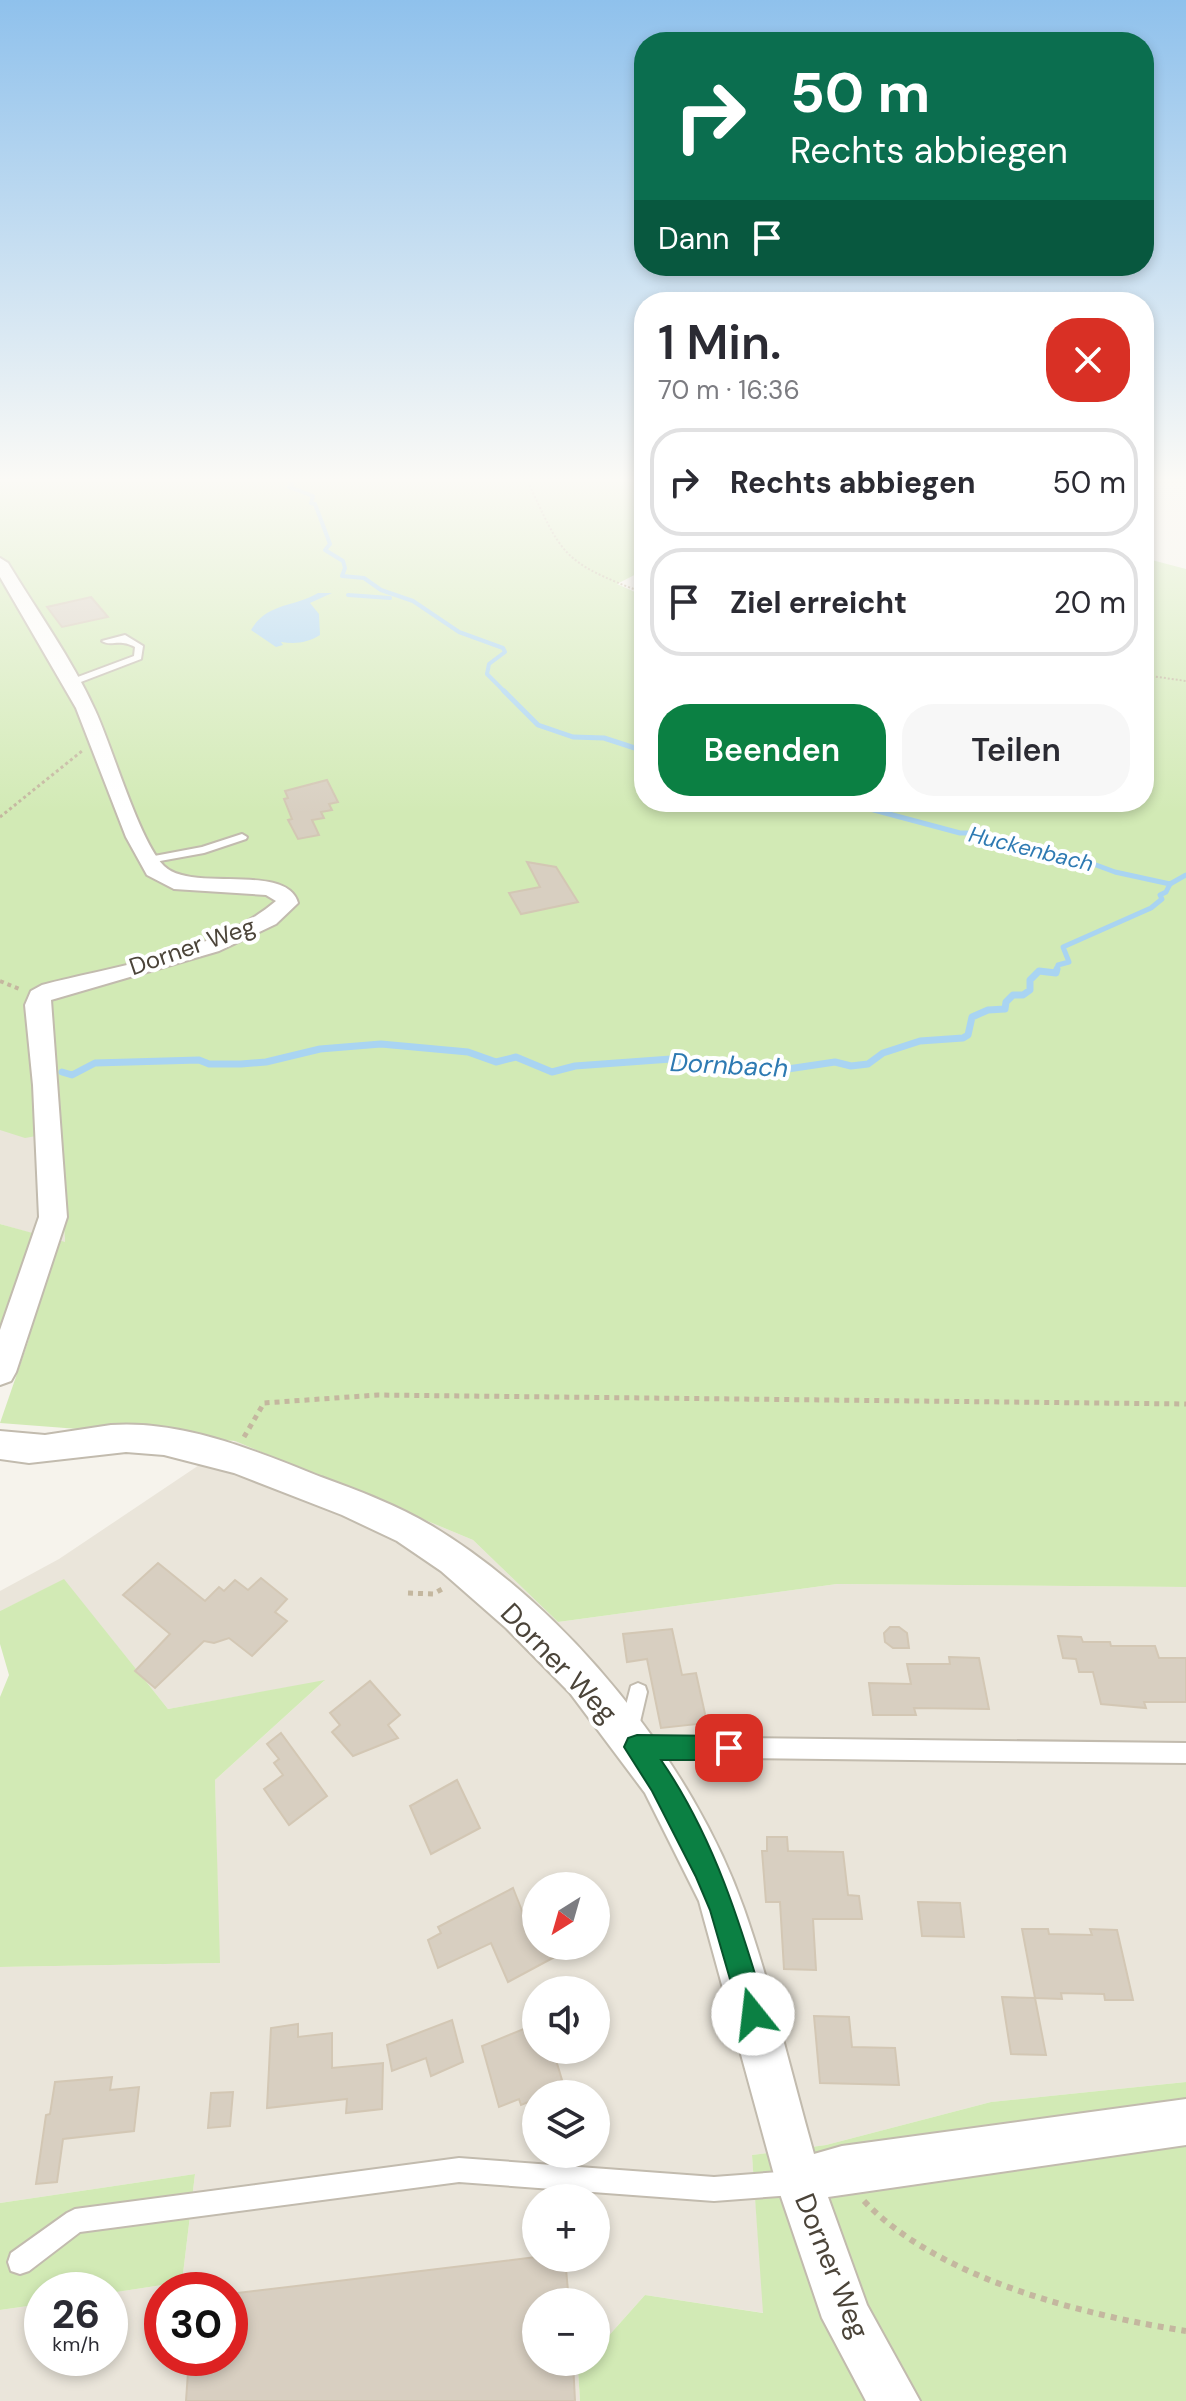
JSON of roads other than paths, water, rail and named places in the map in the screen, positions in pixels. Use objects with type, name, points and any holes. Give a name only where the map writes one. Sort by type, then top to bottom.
[{"type":"street","name":"Dorner Weg","points":[[0,1372],[53,1217],[47,1098],[37,1005],[40,996],[50,990],[215,943],[255,927],[287,903],[286,898],[271,889],[174,882],[155,870],[136,837],[85,708],[16,590]]},
{"type":"street","name":"Dorner Weg","points":[[0,1445],[10,1449],[29,1449],[128,1438],[232,1456],[361,1507],[421,1537],[469,1572],[631,1721],[723,1909],[821,2176],[847,2318],[894,2401]]},
{"type":"street","points":[[821,2176],[1186,2122]]},
{"type":"lane","points":[[70,683],[138,657],[139,646],[132,641],[106,641]]},
{"type":"lane","points":[[149,860],[204,850],[242,837]]},
{"type":"lane","points":[[631,1721],[1186,1753]]},
{"type":"lane","points":[[20,2262],[75,2221],[459,2170],[714,2189],[821,2176]]},
{"type":"water","points":[[318,593],[332,593],[310,603],[319,614],[320,635],[315,638],[281,642],[283,645],[276,647],[251,630],[257,621],[273,610]]},
{"type":"waterway","name":"Huckenbach","points":[[381,590],[413,601],[459,632],[503,648],[505,652],[489,664],[487,674],[538,725],[573,737],[604,738],[634,748]]},
{"type":"waterway","points":[[348,595],[390,598]]},
{"type":"waterway","name":"Huckenbach","points":[[881,812],[960,833],[975,833],[985,839],[1043,850],[1067,861],[1088,862],[1115,872],[1170,884]]},
{"type":"waterway","points":[[1170,884],[1186,875]]},
{"type":"waterway","name":"Dornbach","points":[[1056,971],[1058,965],[1069,962],[1063,947],[1151,908],[1162,899],[1160,895],[1166,892],[1170,884]]},
{"type":"waterway","name":"Dornbach","points":[[62,1072],[72,1075],[95,1063],[266,1062],[320,1049],[381,1044],[468,1052],[496,1062],[516,1057],[552,1072],[575,1066],[671,1059],[697,1067],[726,1065],[781,1070],[835,1062],[851,1066],[868,1064],[883,1053],[920,1041],[963,1038],[968,1035],[972,1017],[988,1010],[1005,1009],[1006,1002],[1013,995],[1023,995],[1030,990],[1030,980],[1039,971],[1056,973],[1057,969]]}]
